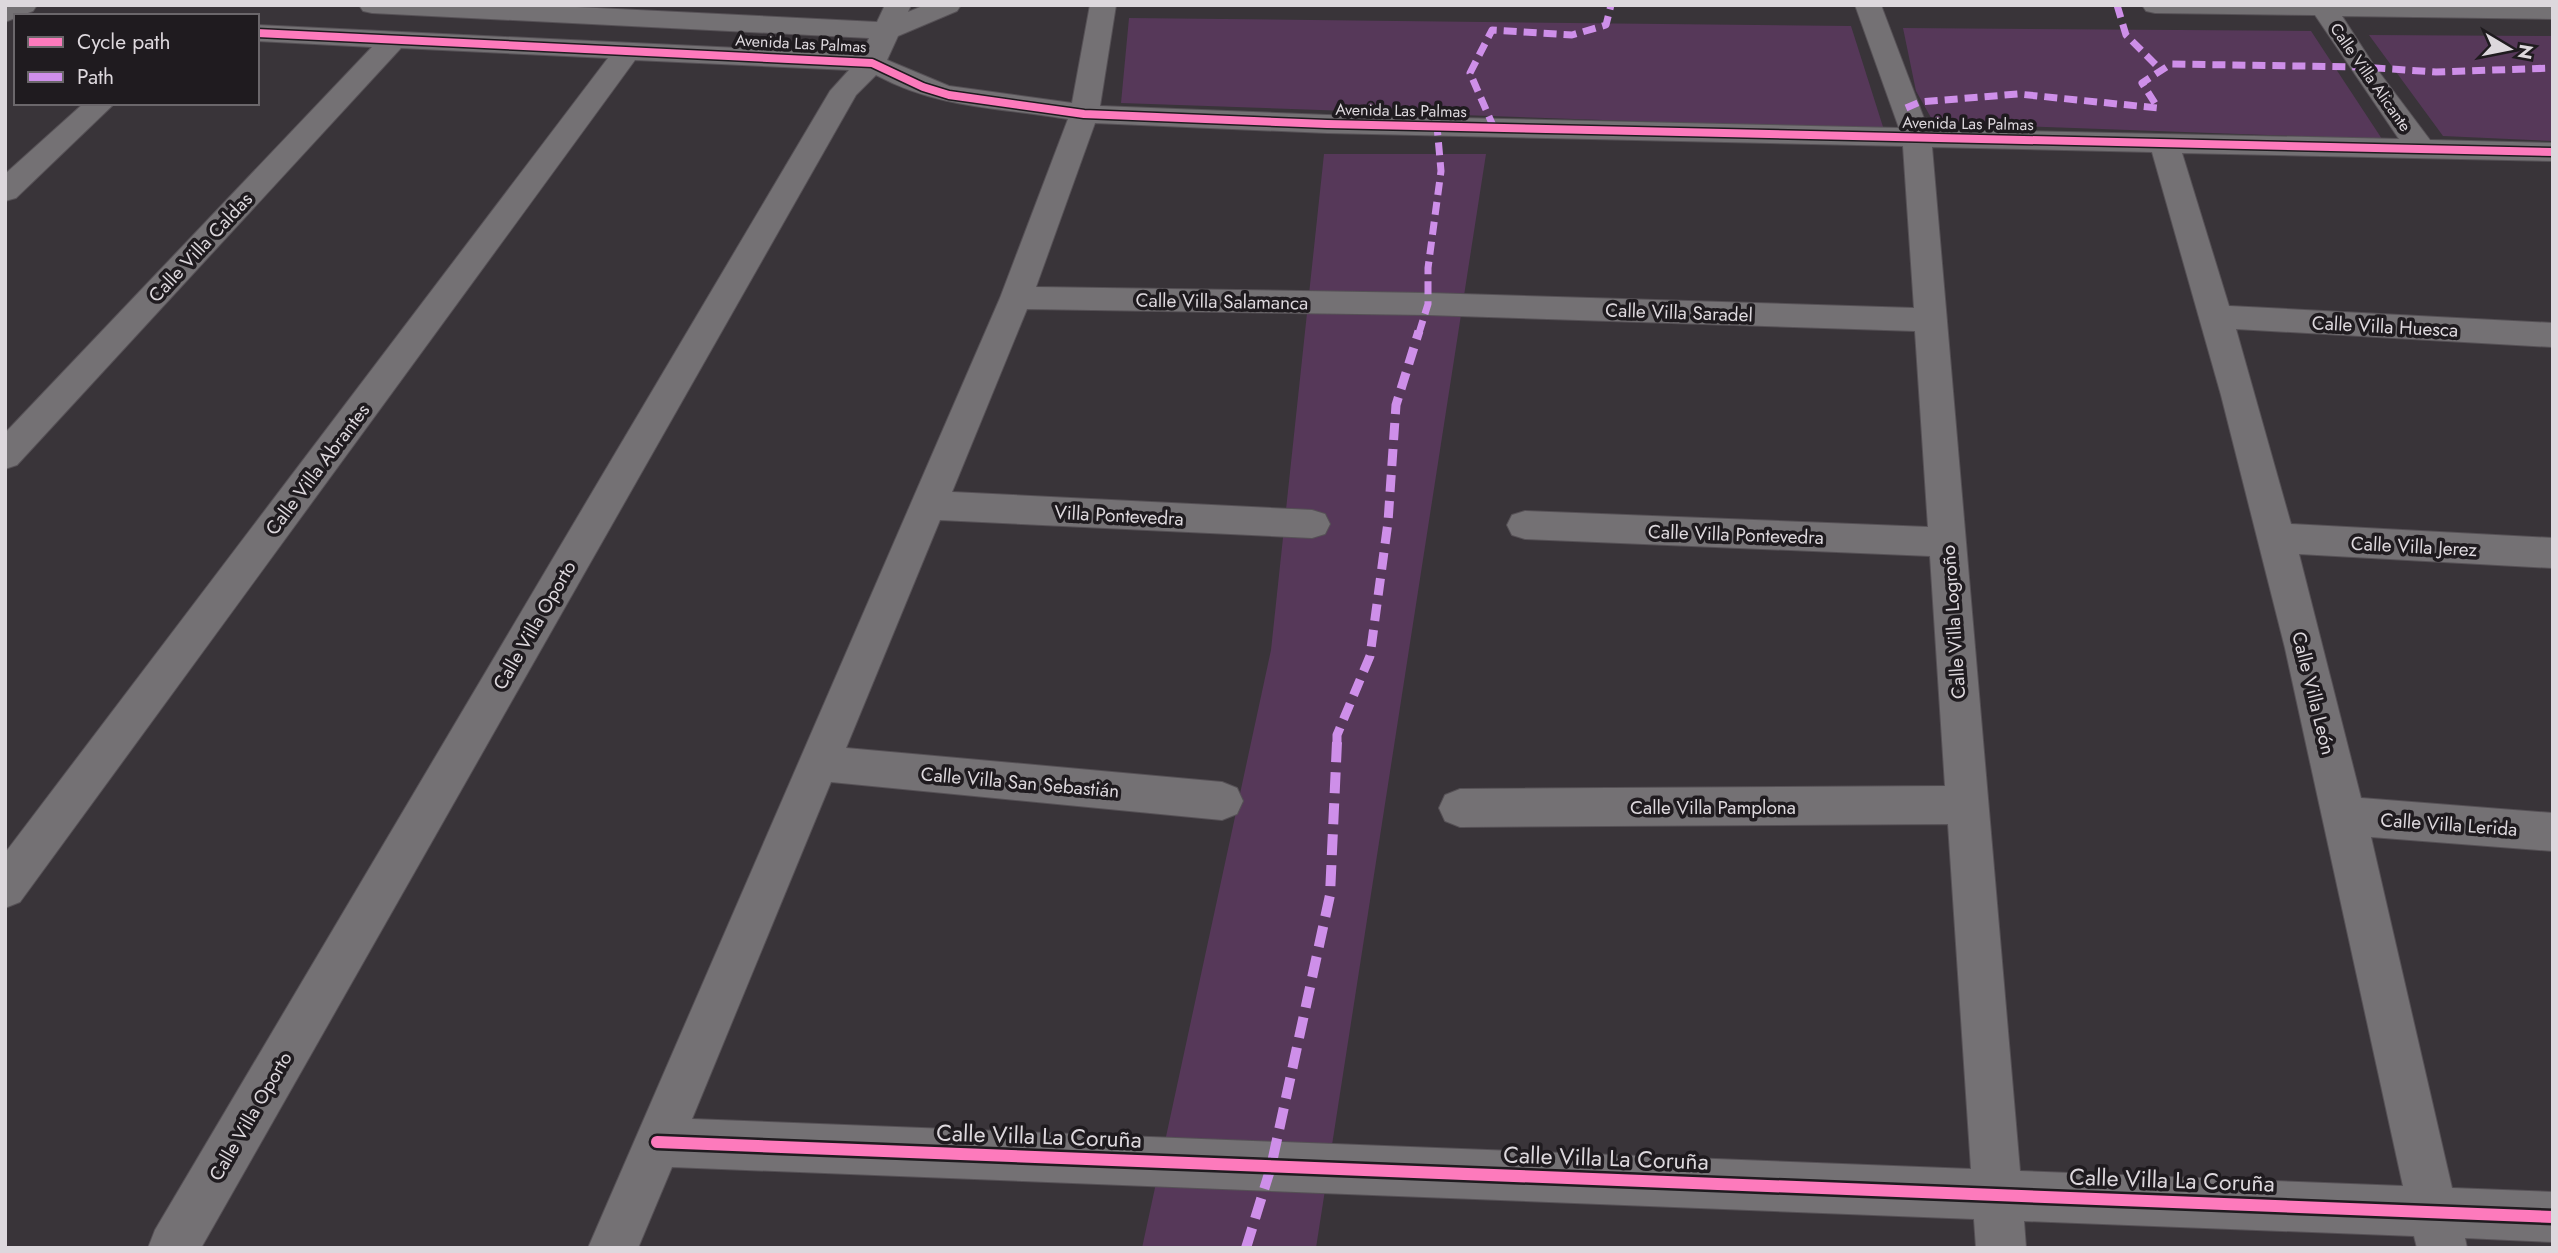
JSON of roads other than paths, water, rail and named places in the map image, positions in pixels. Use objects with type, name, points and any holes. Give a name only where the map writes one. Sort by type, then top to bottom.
[{"type":"street","points":[[5,14],[24,5]]},
{"type":"street","points":[[372,5],[654,11],[886,33],[948,5]]},
{"type":"street","points":[[613,1248],[1016,298],[1084,114],[1103,5]]},
{"type":"street","name":"Calle Villa Logroño","points":[[1868,5],[1917,138],[2001,1248]]},
{"type":"street","points":[[2155,5],[2553,11]]},
{"type":"street","name":"Calle Villa Alicante","points":[[2323,6],[2361,67],[2421,149]]},
{"type":"street","name":"Avenida Las Palmas","points":[[259,33],[629,49],[886,33],[927,89],[962,98],[1050,106],[1084,114],[1327,124],[2553,152]]},
{"type":"street","name":"Calle Villa Oporto","points":[[173,1248],[844,91],[886,33]]},
{"type":"street","name":"Calle Villa Caldas","points":[[5,456],[395,38]]},
{"type":"street","name":"Calle Villa Abrantes","points":[[5,888],[629,49]]},
{"type":"street","points":[[5,191],[99,105]]},
{"type":"street","name":"Calle Villa León","points":[[2164,143],[2218,317],[2276,538],[2344,816],[2438,1230]]},
{"type":"street","name":"Calle Villa Salamanca","points":[[1016,298],[1428,304]]},
{"type":"street","name":"Calle Villa Saradel","points":[[1428,304],[1931,320]]},
{"type":"street","name":"Calle Villa Huesca","points":[[2218,317],[2553,335]]},
{"type":"street","name":"Villa Pontevedra","points":[[927,505],[1312,524]]},
{"type":"street","name":"Calle Villa Pontevedra","points":[[1525,525],[1947,542]]},
{"type":"street","name":"Calle Villa Jerez","points":[[2276,538],[2553,553]]},
{"type":"street","name":"Calle Villa San Sebastián","points":[[818,762],[1222,801]]},
{"type":"street","name":"Calle Villa Pamplona","points":[[1460,808],[1967,805]]},
{"type":"street","name":"Calle Villa Lerida","points":[[2344,816],[2553,832]]},
{"type":"street","name":"Calle Villa La Coruña","points":[[657,1142],[1997,1195],[2438,1230],[2553,1217]]}]
